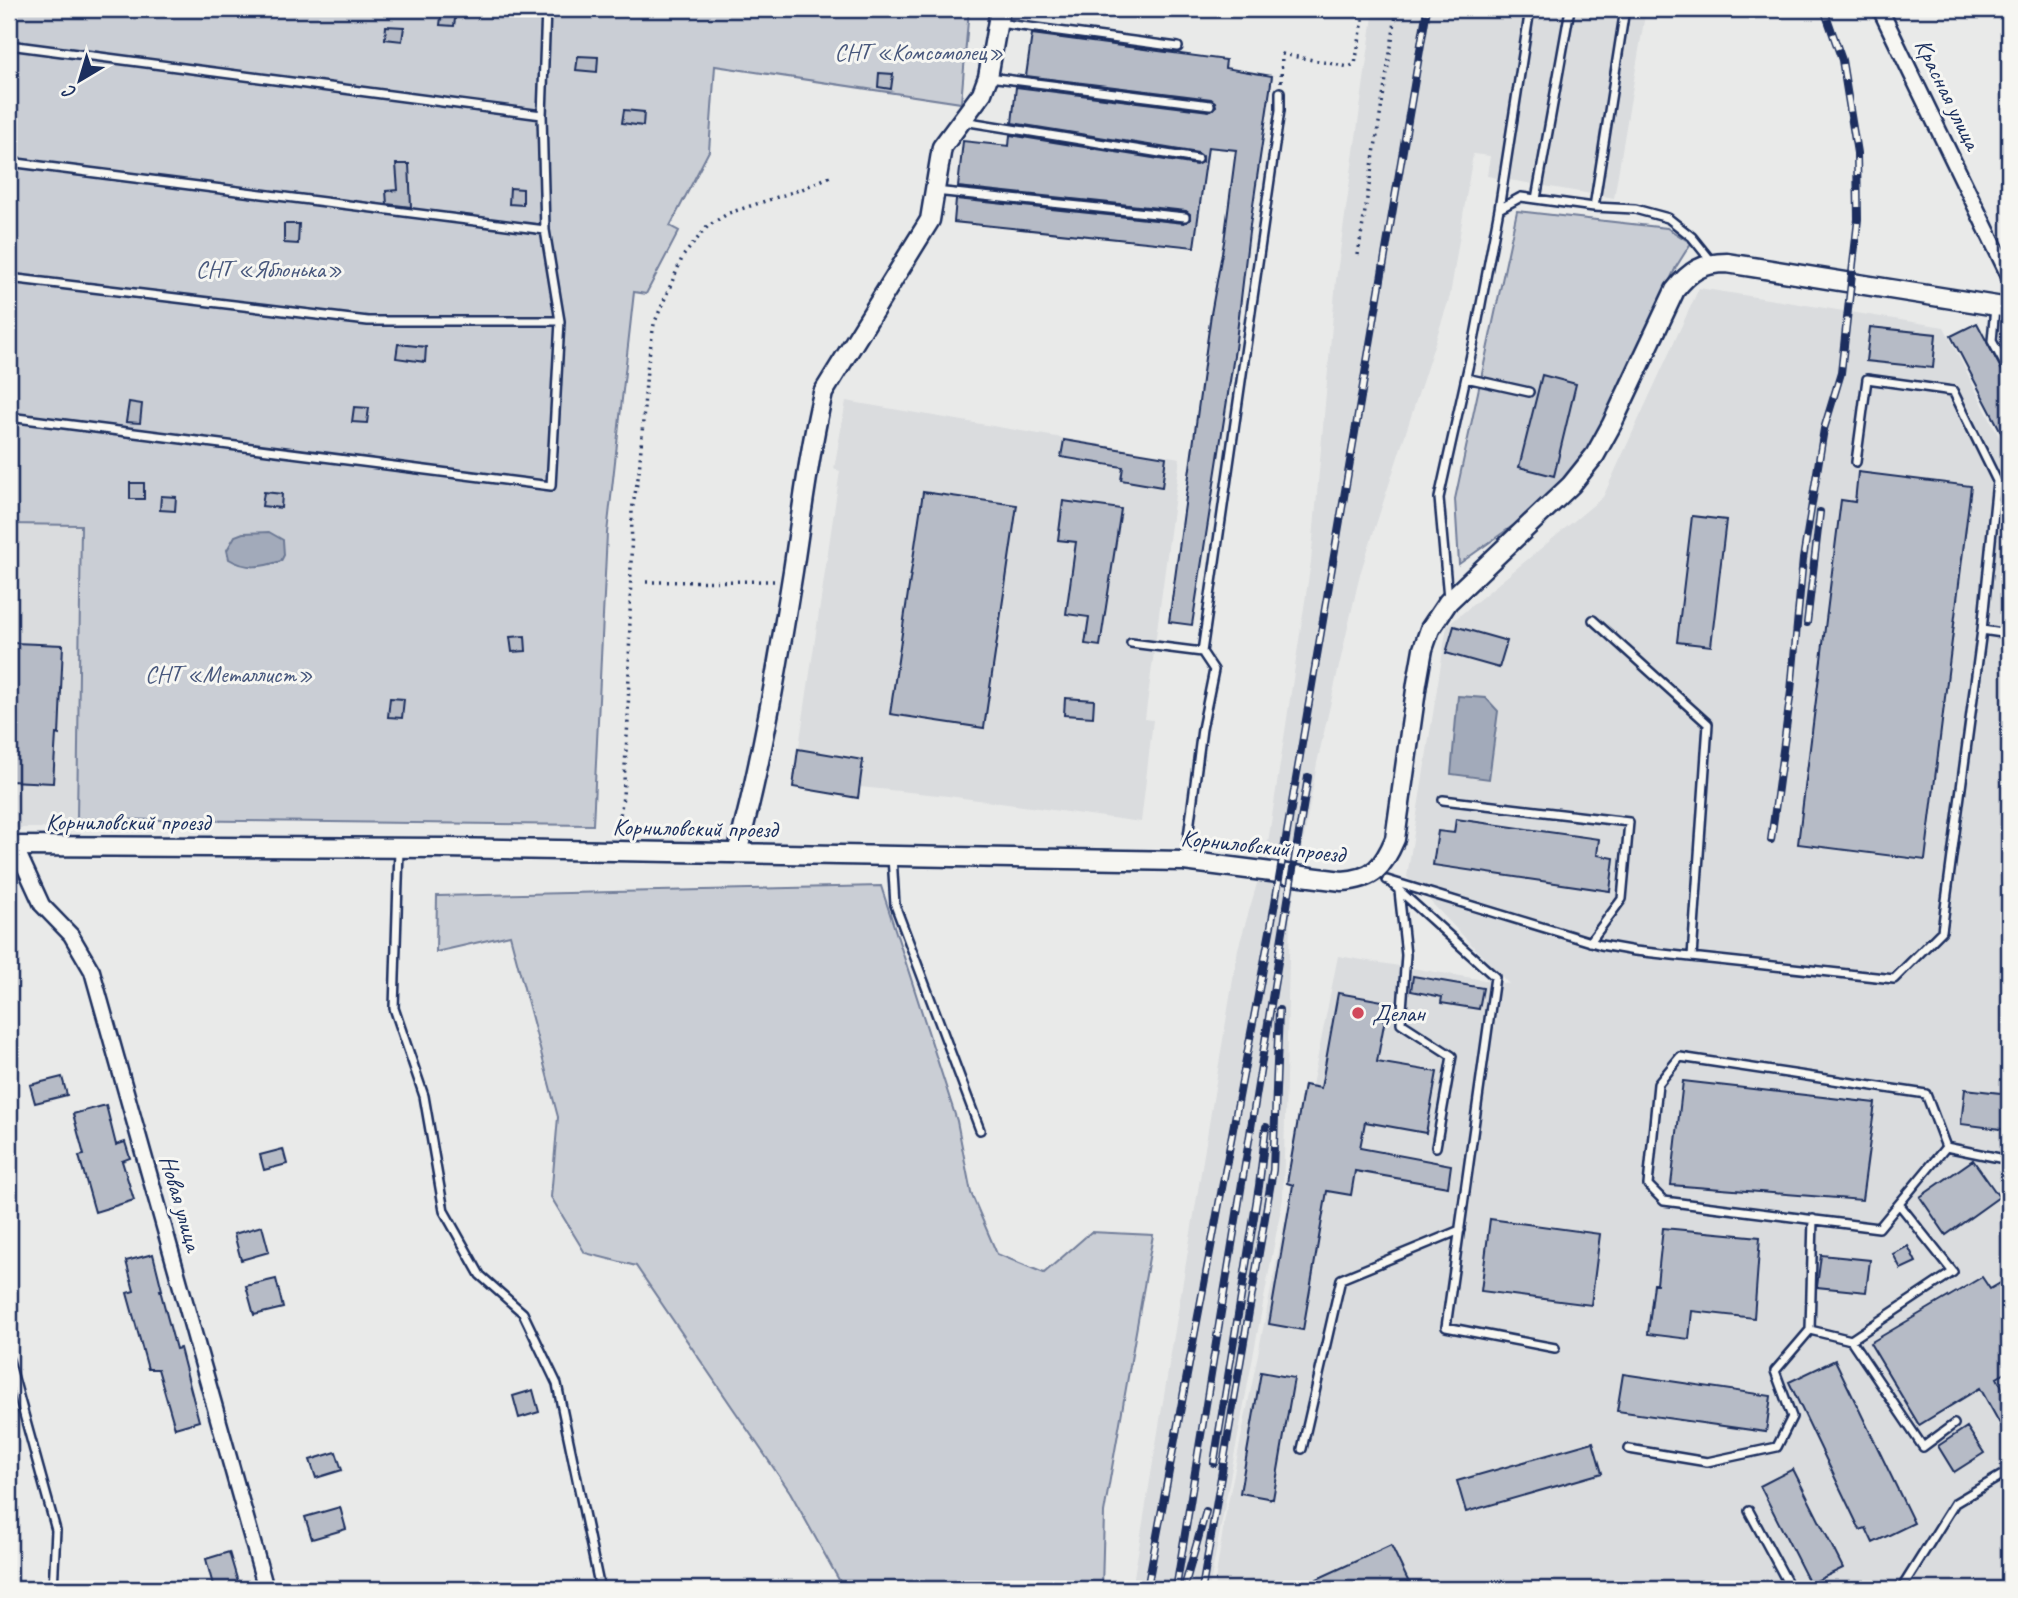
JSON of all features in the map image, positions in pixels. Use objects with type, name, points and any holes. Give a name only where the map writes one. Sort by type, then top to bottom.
[{"type":"street","name":"Красная улица","points":[[1880,9],[2009,275]]},
{"type":"street","points":[[737,853],[752,800],[792,581],[816,424],[824,393],[930,220],[942,147],[982,93],[988,77],[999,16]]},
{"type":"street","points":[[1382,875],[1395,839],[1423,649],[1430,629],[1448,602],[1550,506],[1587,465],[1612,424],[1675,290],[1686,276],[1698,267],[1713,263],[1745,265],[2002,307]]},
{"type":"street","name":"Корниловский проезд","points":[[12,846],[399,848],[1184,861],[1342,881],[1382,875]]},
{"type":"street","name":"Новая улица","points":[[12,846],[42,905],[71,935],[92,971],[265,1589]]},
{"type":"lane","points":[[9,417],[551,486],[560,321],[545,230],[542,115],[546,9]]},
{"type":"lane","points":[[1448,602],[1439,498],[1499,209],[1530,9]]},
{"type":"lane","points":[[1536,199],[1570,9]]},
{"type":"lane","points":[[1594,207],[1625,9]]},
{"type":"lane","points":[[999,16],[1178,47]]},
{"type":"lane","points":[[9,45],[542,115]]},
{"type":"lane","points":[[988,77],[1210,105]]},
{"type":"lane","points":[[1184,861],[1202,729],[1214,670],[1202,652],[1280,110],[1280,92]]},
{"type":"lane","points":[[963,121],[1197,159]]},
{"type":"lane","points":[[9,162],[545,230]]},
{"type":"lane","points":[[935,191],[1185,217]]},
{"type":"lane","points":[[1499,209],[1521,197],[1594,207],[1635,209],[1668,218],[1692,237],[1713,263]]},
{"type":"lane","points":[[9,278],[368,321],[560,321]]},
{"type":"lane","points":[[2002,307],[1992,341],[2009,372]]},
{"type":"lane","points":[[1466,378],[1529,392]]},
{"type":"lane","points":[[1382,875],[1590,942],[1635,951],[1894,979],[1942,931],[1982,630],[1997,481],[1953,391],[1867,379],[1856,462]]},
{"type":"lane","points":[[1593,620],[1709,724],[1692,957]]},
{"type":"lane","points":[[1982,630],[2009,634]]},
{"type":"lane","points":[[1131,643],[1202,652]]},
{"type":"lane","points":[[1443,800],[1629,822],[1622,899],[1590,942]]},
{"type":"lane","points":[[399,848],[394,1008],[424,1096],[444,1211],[480,1275],[523,1313],[557,1384],[600,1589]]},
{"type":"lane","points":[[892,855],[895,905],[980,1130]]},
{"type":"lane","points":[[1382,875],[1495,977],[1446,1327],[1555,1348]]},
{"type":"lane","points":[[1399,890],[1406,955],[1401,1023],[1452,1056],[1436,1147]]},
{"type":"lane","points":[[1680,1057],[1926,1094],[1946,1147],[1879,1228],[1664,1201],[1648,1185],[1658,1084],[1680,1057]]},
{"type":"lane","points":[[1946,1147],[2009,1160]]},
{"type":"lane","points":[[1850,1340],[1953,1272],[1899,1204]]},
{"type":"lane","points":[[1629,1449],[1707,1462],[1777,1447],[1792,1417],[1776,1371],[1810,1330],[1813,1219]]},
{"type":"lane","points":[[1302,1449],[1341,1279],[1460,1230]]},
{"type":"lane","points":[[1810,1330],[1850,1340],[1923,1447],[1954,1424]]},
{"type":"lane","points":[[9,1360],[56,1530],[53,1589]]},
{"type":"lane","points":[[1901,1589],[1955,1503],[2009,1471]]},
{"type":"lane","points":[[1749,1511],[1791,1589]]},
{"type":"path","points":[[1280,92],[1282,54],[1349,67],[1355,64],[1365,9]]},
{"type":"path","points":[[1358,256],[1398,9]]},
{"type":"path","points":[[615,851],[623,796],[628,721],[632,510],[639,473],[647,369],[654,324],[683,256],[708,226],[729,213],[802,189],[831,176]]},
{"type":"path","points":[[646,582],[792,581]]},
{"type":"shaded area","points":[[1374,9],[1646,9],[1614,198],[1487,176],[1490,156],[1473,154],[1450,296],[1360,574],[1317,763],[1290,918],[1283,1198],[1209,1589],[1132,1589],[1238,949],[1267,849],[1311,562],[1336,280]]},
{"type":"shaded area","points":[[1699,288],[1944,327],[2009,457],[2009,1589],[1214,1589],[1224,1523],[1338,956],[1509,984],[1407,877],[1447,626],[1603,497]]},
{"type":"shaded area","points":[[846,401],[1180,458],[1145,719],[1153,720],[1141,822],[860,787],[858,798],[793,787],[840,471],[834,469]]},
{"type":"shaded area","points":[[9,524],[81,525],[77,828],[9,828]]},
{"type":"green space","name":"СНТ «Яблонька»","points":[[9,9],[969,9],[961,103],[715,66],[709,151],[670,226],[679,231],[646,294],[634,292],[607,533],[593,825],[77,819],[81,525],[9,524]]},
{"type":"green space","points":[[1517,211],[1667,228],[1691,243],[1676,267],[1588,454],[1542,505],[1459,564],[1455,499]]},
{"type":"green space","points":[[881,886],[957,1121],[971,1193],[997,1254],[1044,1273],[1091,1232],[1153,1235],[1104,1513],[1102,1589],[844,1589],[790,1492],[636,1266],[585,1253],[551,1197],[558,1117],[510,935],[436,952],[437,896]]},
{"type":"water","points":[[269,532],[283,540],[284,555],[281,561],[255,566],[242,565],[229,559],[227,550],[235,536]]},
{"type":"water","points":[[1458,696],[1486,698],[1498,711],[1489,779],[1451,774]]},
{"type":"building","points":[[442,10],[456,12],[454,26],[440,25]]},
{"type":"building","points":[[386,26],[404,27],[402,41],[385,39]]},
{"type":"building","points":[[1032,34],[1226,60],[1225,68],[1272,76],[1235,349],[1192,625],[1169,622],[1236,150],[1208,147],[1194,247],[954,222],[956,199],[1184,223],[1190,220],[1190,214],[1186,211],[958,187],[963,141],[1009,146],[1010,135],[1196,165],[1202,162],[1202,156],[1198,153],[1012,123],[1016,87],[1209,111],[1216,106],[1211,99],[1026,76]]},
{"type":"building","points":[[578,56],[598,57],[597,72],[576,70]]},
{"type":"building","points":[[879,73],[893,74],[891,89],[878,87]]},
{"type":"building","points":[[624,110],[644,112],[643,126],[622,123]]},
{"type":"building","points":[[396,164],[409,164],[411,207],[387,204],[386,191],[398,190]]},
{"type":"building","points":[[510,188],[523,189],[523,205],[509,204]]},
{"type":"building","points":[[284,224],[299,224],[298,244],[284,243]]},
{"type":"building","points":[[1977,323],[2009,384],[2009,447],[1951,336]]},
{"type":"building","points":[[1870,327],[1936,334],[1933,368],[1866,361]]},
{"type":"building","points":[[398,344],[426,347],[425,362],[396,358]]},
{"type":"building","points":[[1542,375],[1576,384],[1554,476],[1519,467]]},
{"type":"building","points":[[129,402],[142,404],[140,423],[126,422]]},
{"type":"building","points":[[354,407],[369,408],[367,423],[352,422]]},
{"type":"building","points":[[1064,440],[1166,457],[1162,487],[1121,480],[1123,467],[1061,457]]},
{"type":"building","points":[[1858,472],[1971,486],[1925,860],[1798,844],[1841,500],[1855,502]]},
{"type":"building","points":[[130,483],[144,483],[144,499],[130,499]]},
{"type":"building","points":[[264,492],[282,494],[281,508],[262,506]]},
{"type":"building","points":[[923,492],[1017,505],[984,728],[890,714]]},
{"type":"building","points":[[161,496],[176,497],[175,511],[160,510]]},
{"type":"building","points":[[1063,501],[1121,509],[1100,646],[1085,644],[1089,617],[1066,614],[1076,542],[1058,540]]},
{"type":"building","points":[[1692,516],[1726,520],[1711,646],[1677,642]]},
{"type":"building","points":[[1454,626],[1507,641],[1499,668],[1446,653]]},
{"type":"building","points":[[525,636],[526,651],[512,652],[510,637]]},
{"type":"building","points":[[14,643],[63,645],[59,735],[56,734],[53,783],[9,781]]},
{"type":"building","points":[[390,698],[404,699],[402,718],[388,717]]},
{"type":"building","points":[[1065,698],[1094,700],[1093,717],[1064,715]]},
{"type":"building","points":[[798,749],[863,760],[858,798],[793,787]]},
{"type":"building","points":[[1456,819],[1599,839],[1597,855],[1614,858],[1610,891],[1433,865],[1438,831],[1454,833]]},
{"type":"building","points":[[1413,976],[1483,988],[1479,1009],[1441,1003],[1442,997],[1411,991]]},
{"type":"building","points":[[1338,993],[1388,1002],[1377,1062],[1437,1072],[1426,1133],[1365,1122],[1360,1148],[1451,1165],[1448,1187],[1355,1171],[1351,1195],[1327,1191],[1303,1330],[1269,1324],[1293,1185],[1287,1183],[1304,1085],[1321,1088]]},
{"type":"building","points":[[62,1077],[67,1095],[35,1103],[30,1085]]},
{"type":"building","points":[[1683,1081],[1875,1103],[1862,1200],[1671,1185]]},
{"type":"building","points":[[1965,1089],[2009,1094],[2009,1130],[1961,1124]]},
{"type":"building","points":[[106,1105],[116,1145],[125,1142],[130,1158],[122,1161],[134,1200],[95,1212],[79,1156],[84,1155],[73,1114]]},
{"type":"building","points":[[283,1149],[287,1164],[264,1170],[260,1155]]},
{"type":"building","points":[[1973,1160],[1999,1197],[1946,1235],[1920,1197]]},
{"type":"building","points":[[1490,1219],[1600,1234],[1591,1305],[1481,1291]]},
{"type":"building","points":[[262,1226],[269,1252],[241,1260],[234,1234]]},
{"type":"building","points":[[1663,1228],[1760,1237],[1754,1318],[1692,1311],[1689,1339],[1648,1334]]},
{"type":"building","points":[[1908,1246],[1916,1262],[1901,1269],[1893,1254]]},
{"type":"building","points":[[153,1254],[176,1349],[180,1348],[199,1421],[175,1428],[158,1369],[148,1369],[127,1293],[134,1291],[126,1261]]},
{"type":"building","points":[[1821,1255],[1870,1260],[1866,1292],[1817,1287]]},
{"type":"building","points":[[1982,1277],[1990,1289],[2009,1278],[2009,1371],[1997,1378],[2009,1401],[2009,1440],[1980,1388],[1919,1425],[1870,1343]]},
{"type":"building","points":[[276,1279],[283,1308],[254,1315],[246,1286]]},
{"type":"building","points":[[1835,1360],[1914,1523],[1873,1543],[1866,1528],[1860,1530],[1789,1382]]},
{"type":"building","points":[[1261,1372],[1294,1378],[1273,1499],[1240,1493]]},
{"type":"building","points":[[1623,1374],[1771,1396],[1766,1432],[1617,1411]]},
{"type":"building","points":[[533,1390],[539,1412],[519,1418],[513,1396]]},
{"type":"building","points":[[1967,1427],[1984,1453],[1954,1472],[1938,1446]]},
{"type":"building","points":[[1593,1442],[1602,1473],[1466,1512],[1457,1481]]},
{"type":"building","points":[[336,1452],[342,1470],[316,1478],[310,1460]]},
{"type":"building","points":[[1793,1469],[1843,1568],[1810,1584],[1760,1486]]},
{"type":"building","points":[[340,1507],[346,1529],[312,1539],[305,1517]]},
{"type":"building","points":[[1391,1545],[1412,1589],[1322,1589],[1317,1579]]},
{"type":"building","points":[[229,1552],[240,1589],[214,1589],[206,1559]]},
{"type":"railway","points":[[1147,1589],[1271,926],[1427,9]]},
{"type":"railway","points":[[1771,840],[1791,691],[1803,559],[1824,429],[1841,373],[1858,219],[1857,153],[1842,60],[1824,9]]},
{"type":"railway","points":[[1807,623],[1820,512]]},
{"type":"railway","points":[[1176,1589],[1308,777]]},
{"type":"railway","points":[[1202,1589],[1273,1170],[1279,1010]]},
{"type":"railway","points":[[1214,1463],[1259,1186],[1266,1127]]},
{"type":"railway","points":[[1184,1588],[1206,1511]]},
{"type":"place","name":"Делан","points":[[1358,1013]]},
{"type":"park label","name":"СНТ «Комсомолец»","points":[[919,52]]},
{"type":"park label","name":"СНТ «Металлист»","points":[[229,674]]}]
